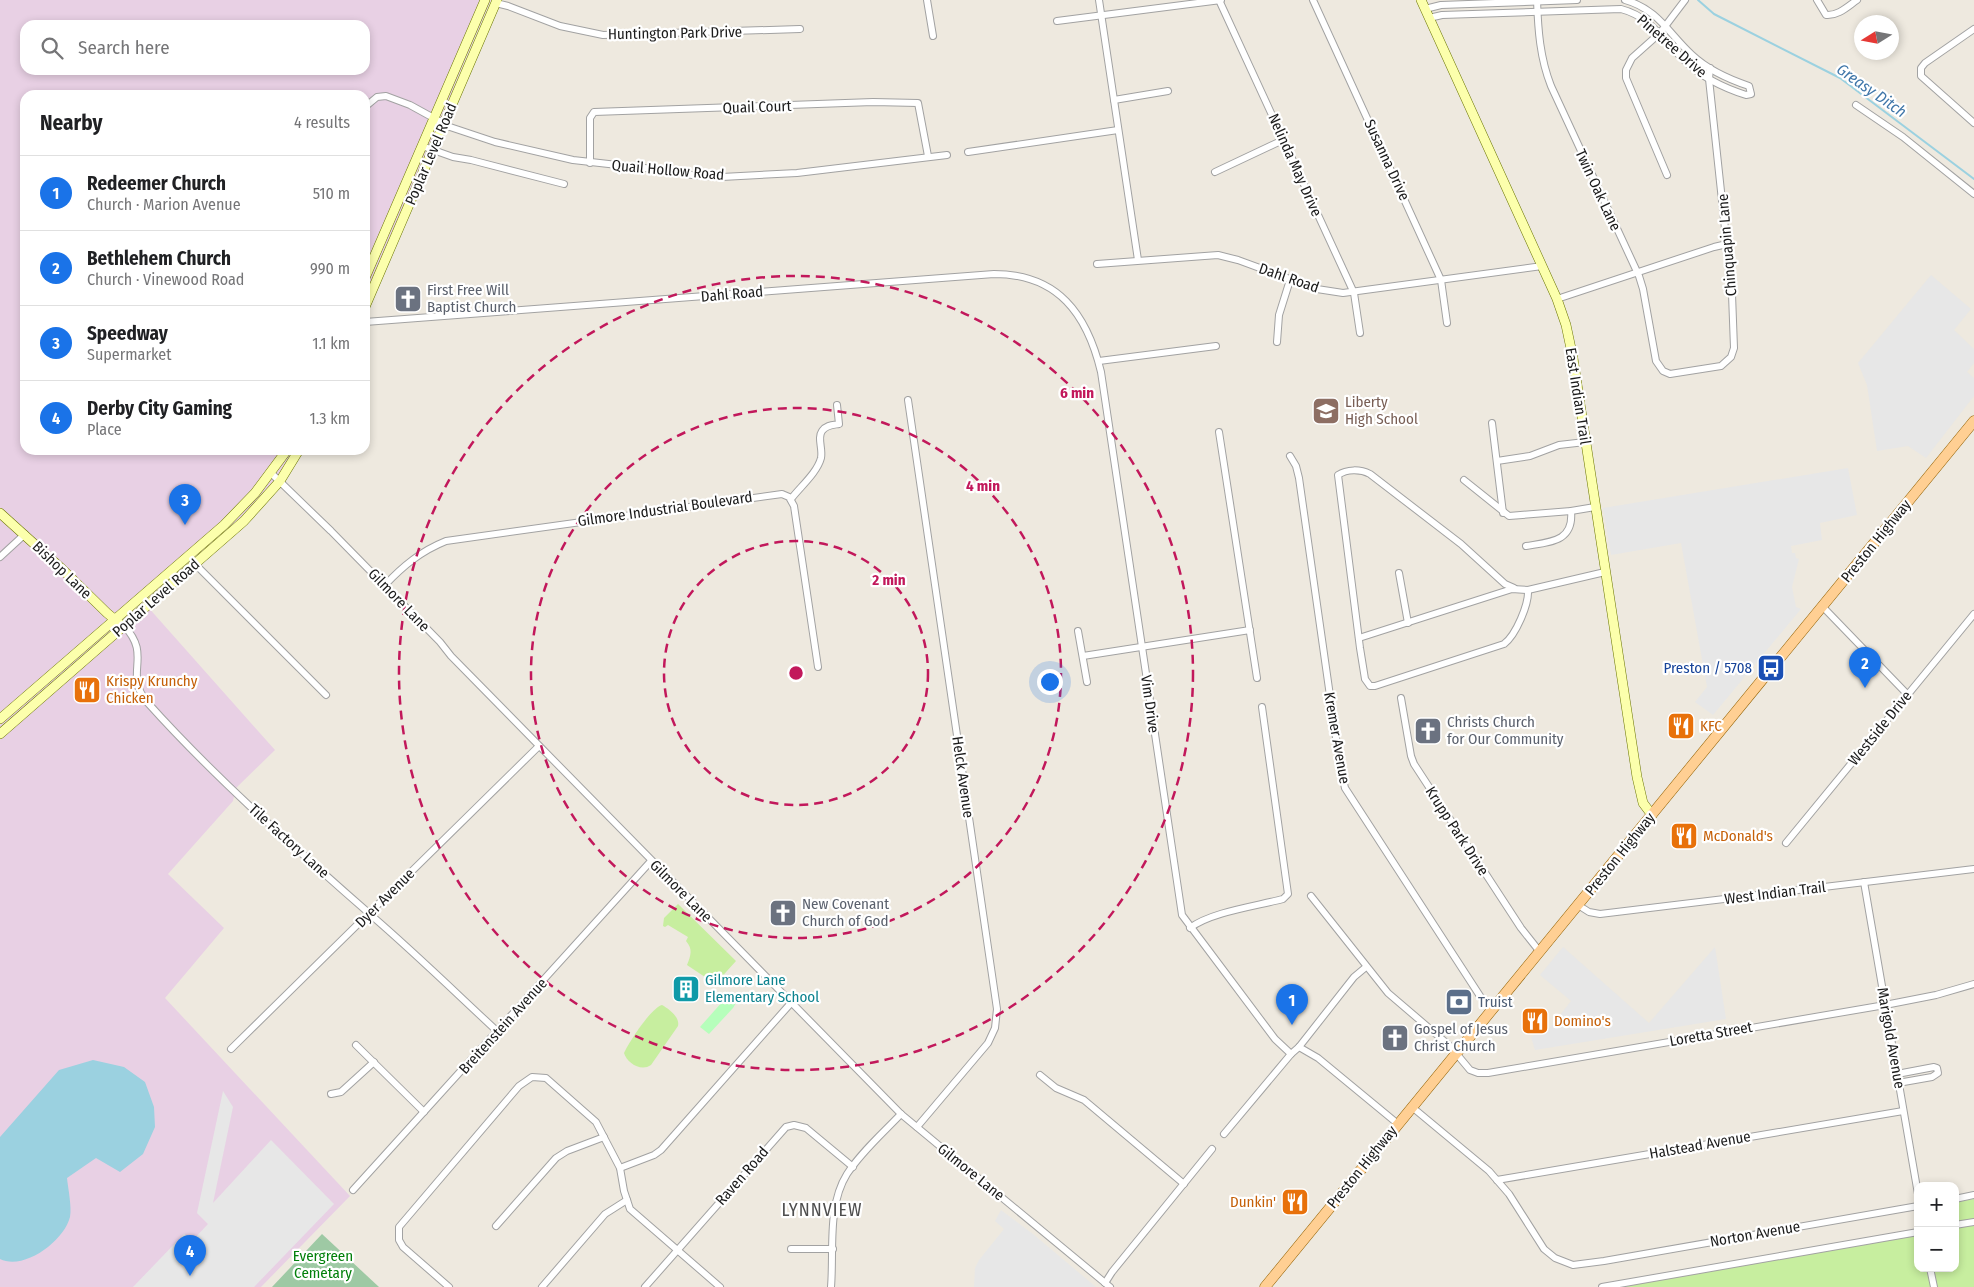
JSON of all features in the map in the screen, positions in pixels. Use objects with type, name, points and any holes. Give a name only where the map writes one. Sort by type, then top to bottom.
[{"type":"main road","name":"Poplar Level Road","points":[[370,266],[485,0]]},
{"type":"main road","name":"East Indian Trail","points":[[1420,0],[1557,299],[1570,341],[1637,777],[1643,803],[1652,815]]},
{"type":"main road","name":"Poplar Level Road","points":[[370,295],[496,1]]},
{"type":"main road","name":"Preston Highway","points":[[1265,1287],[1974,421]]},
{"type":"main road","name":"Poplar Level Road","points":[[0,719],[239,510],[271,473],[284,455]]},
{"type":"main road","name":"Poplar Level Road","points":[[0,734],[244,521],[280,480],[296,455]]},
{"type":"main road","name":"Bishop Lane","points":[[0,513],[124,626]]},
{"type":"street","points":[[927,0],[933,36]]},
{"type":"street","points":[[1099,0],[1138,260]]},
{"type":"street","name":"Nelinda May Drive","points":[[1219,0],[1356,298],[1360,333]]},
{"type":"street","points":[[1056,21],[1223,0]]},
{"type":"street","name":"Susanna Drive","points":[[1313,0],[1442,280],[1447,323]]},
{"type":"street","points":[[1427,14],[1441,5],[1577,0]]},
{"type":"street","name":"Pinetree Drive","points":[[1427,14],[1621,9],[1644,19],[1660,33],[1688,64],[1709,79],[1746,96],[1751,94],[1749,86],[1722,76],[1686,50],[1665,24],[1650,11],[1625,0]]},
{"type":"street","points":[[1667,175],[1626,78],[1626,70],[1632,58],[1660,33],[1685,0]]},
{"type":"street","points":[[1817,0],[1826,15],[1829,16],[1835,15],[1857,0]]},
{"type":"street","name":"Huntington Park Drive","points":[[496,1],[560,26],[603,35],[800,29]]},
{"type":"street","name":"Twin Oak Lane","points":[[1537,1],[1541,53],[1551,86],[1637,272],[1643,289],[1656,361],[1663,371],[1670,374]]},
{"type":"street","points":[[1974,29],[1925,63],[1921,70],[1921,76],[1974,123]]},
{"type":"street","name":"Chinquapin Lane","points":[[1670,374],[1721,366],[1728,361],[1733,353],[1732,294],[1709,79],[1710,68]]},
{"type":"street","points":[[1114,100],[1168,91]]},
{"type":"street","name":"Quail Hollow Road","points":[[370,103],[377,97],[386,96],[410,105],[444,123],[495,142],[590,163],[692,175],[722,177],[829,170],[947,155]]},
{"type":"street","name":"Quail Court","points":[[590,163],[590,118],[594,112],[873,102],[918,103],[928,156]]},
{"type":"street","points":[[1856,105],[1910,142],[1974,194]]},
{"type":"street","points":[[968,152],[1118,130]]},
{"type":"street","points":[[1216,172],[1283,140]]},
{"type":"street","points":[[422,146],[564,184]]},
{"type":"street","points":[[1557,299],[1727,244]]},
{"type":"street","name":"Dahl Road","points":[[1097,264],[1218,255],[1329,292],[1353,291],[1542,266]]},
{"type":"street","name":"Dahl Road","points":[[370,322],[994,274],[1016,275],[1044,284],[1068,302],[1083,322]]},
{"type":"street","points":[[1277,342],[1279,316],[1290,280]]},
{"type":"street","name":"Vim Drive","points":[[1083,322],[1092,339],[1099,361],[1183,918],[1275,1039],[1290,1054]]},
{"type":"street","points":[[1099,361],[1216,346]]},
{"type":"street","name":"Helck Avenue","points":[[908,400],[997,1009],[995,1028],[988,1042],[917,1127]]},
{"type":"street","points":[[818,667],[794,506],[791,499],[818,466],[822,454],[820,437],[822,430],[828,425],[839,424],[837,405]]},
{"type":"street","points":[[1492,423],[1503,513]]},
{"type":"street","points":[[1219,432],[1257,678]]},
{"type":"street","points":[[1497,461],[1530,456],[1559,445],[1585,442]]},
{"type":"street","name":"Kremer Avenue","points":[[1290,456],[1296,466],[1299,478],[1340,766],[1345,788],[1480,996],[1492,1009]]},
{"type":"street","points":[[1528,590],[1527,603],[1512,635],[1504,644],[1370,686],[1365,679],[1338,475],[1357,470],[1364,471],[1462,544],[1505,584],[1514,588],[1528,590],[1605,572]]},
{"type":"street","name":"Gilmore Lane","points":[[271,473],[385,585],[651,861],[901,1114],[1108,1285]]},
{"type":"street","points":[[1464,480],[1503,513],[1514,516],[1595,507]]},
{"type":"street","name":"Gilmore Industrial Boulevard","points":[[385,585],[415,557],[433,546],[454,539],[761,496],[782,494],[791,499]]},
{"type":"street","points":[[1526,546],[1554,542],[1565,535],[1571,525],[1571,511]]},
{"type":"street","points":[[0,557],[25,534]]},
{"type":"street","points":[[188,556],[326,695]]},
{"type":"street","points":[[1400,573],[1408,623]]},
{"type":"street","points":[[1359,638],[1514,588]]},
{"type":"street","points":[[1822,606],[1907,694]]},
{"type":"street","name":"Westside Drive","points":[[1786,843],[1974,614]]},
{"type":"street","name":"Tile Factory Lane","points":[[124,626],[131,633],[137,644],[139,653],[137,684],[148,702],[225,782],[498,1032]]},
{"type":"street","points":[[1083,656],[1250,630]]},
{"type":"street","points":[[1078,631],[1087,682]]},
{"type":"street","name":"Krupp Park Drive","points":[[1401,698],[1414,764],[1521,928],[1540,952]]},
{"type":"street","points":[[1190,928],[1195,924],[1219,915],[1283,899],[1287,896],[1288,891],[1262,707]]},
{"type":"street","name":"Dyer Avenue","points":[[230,1049],[539,746]]},
{"type":"street","name":"Breitenstein Avenue","points":[[353,1190],[651,861]]},
{"type":"street","name":"West Indian Trail","points":[[1578,904],[1589,912],[1600,914],[1974,868]]},
{"type":"street","name":"Marigold Avenue","points":[[1864,882],[1916,1182]]},
{"type":"street","name":"Loretta Street","points":[[1311,896],[1388,993],[1450,1046],[1463,1064],[1472,1071],[1488,1073],[1936,995],[1974,984]]},
{"type":"street","points":[[1224,1134],[1290,1054],[1299,1047],[1354,977],[1366,966]]},
{"type":"street","points":[[620,1168],[654,1155],[661,1150],[791,1003]]},
{"type":"street","points":[[356,1045],[424,1112]]},
{"type":"street","points":[[1299,1047],[1318,1058],[1398,1124]]},
{"type":"street","points":[[331,1094],[341,1092],[374,1062]]},
{"type":"street","points":[[1897,1074],[1934,1067],[1937,1068],[1938,1073],[1932,1077],[1898,1083]]},
{"type":"street","points":[[449,1287],[403,1247],[399,1240],[399,1227],[519,1086],[528,1078],[534,1076],[546,1078],[596,1122],[620,1168],[630,1209],[720,1287]]},
{"type":"street","points":[[1040,1076],[1056,1088],[1084,1100],[1184,1184]]},
{"type":"street","name":"Norton Avenue","points":[[1412,1107],[1489,1171],[1509,1194],[1549,1254],[1566,1263],[1580,1265],[1593,1263],[1914,1207]]},
{"type":"street","name":"Halstead Avenue","points":[[1497,1180],[1903,1111]]},
{"type":"street","points":[[831,1287],[834,1215],[838,1196],[846,1175],[901,1114]]},
{"type":"street","name":"Raven Road","points":[[645,1287],[786,1127],[798,1125],[806,1128],[853,1167]]},
{"type":"street","points":[[496,1226],[556,1158],[567,1151],[604,1137]]},
{"type":"street","points":[[1108,1285],[1112,1272],[1212,1148]]},
{"type":"street","points":[[1959,1197],[1974,1195]]},
{"type":"street","points":[[542,1287],[605,1214],[627,1200]]},
{"type":"street","points":[[1959,1225],[1974,1222]]},
{"type":"street","name":"Norton Avenue","points":[[1602,1287],[1914,1233]]},
{"type":"street","points":[[791,1249],[833,1249]]},
{"type":"street","points":[[1931,1272],[1934,1287]]},
{"type":"shaded area","points":[[0,0],[491,0],[455,84],[444,123],[370,295],[370,90],[20,90],[20,455],[295,455],[244,521],[147,606],[275,750],[236,788],[233,801],[168,874],[224,928],[165,998],[350,1196],[261,1287],[0,1287]]},
{"type":"shaded area","points":[[1931,275],[1971,309],[1954,330],[1974,349],[1974,363],[1967,372],[1974,378],[1974,396],[1926,458],[1908,446],[1877,451],[1867,385],[1858,363]]},
{"type":"shaded area","points":[[1848,468],[1857,515],[1820,523],[1822,540],[1791,546],[1792,553],[1795,553],[1796,558],[1799,559],[1792,587],[1796,607],[1801,609],[1713,715],[1695,702],[1707,687],[1681,543],[1611,555],[1603,508]]},
{"type":"shaded area","points":[[1563,947],[1649,1023],[1715,947],[1726,1019],[1535,1050],[1531,1037],[1550,1028],[1571,1001],[1540,975]]},
{"type":"shaded area","points":[[223,1091],[233,1107],[213,1203],[271,1140],[334,1204],[254,1287],[133,1287],[184,1234],[193,1240],[208,1224],[197,1213]]},
{"type":"shaded area","points":[[1001,1210],[1033,1234],[1096,1287],[974,1287],[975,1268],[979,1260],[1004,1229],[995,1221]]},
{"type":"green space","points":[[678,904],[736,961],[717,982],[708,979],[687,965],[691,952],[686,941],[688,937],[668,925],[663,926],[664,918]]},
{"type":"green space","points":[[734,993],[739,998],[733,1008],[709,1034],[700,1027],[723,1001]]},
{"type":"green space","points":[[662,1005],[676,1016],[678,1026],[651,1065],[639,1067],[631,1063],[624,1053],[646,1019],[657,1007]]},
{"type":"green space","points":[[1974,1199],[1974,1220],[1959,1222],[1959,1201]]},
{"type":"green space","points":[[1974,1225],[1974,1287],[1936,1287],[1933,1272],[1959,1272],[1959,1227]]},
{"type":"green space","name":"Evergreen Cemetary","points":[[322,1234],[379,1287],[272,1287]]},
{"type":"green space","points":[[1914,1235],[1914,1272],[1928,1272],[1931,1287],[1617,1287]]},
{"type":"water","points":[[93,1060],[124,1067],[145,1082],[154,1107],[155,1127],[143,1154],[120,1172],[96,1158],[67,1178],[70,1217],[60,1235],[42,1252],[31,1257],[10,1262],[0,1259],[0,1137],[59,1070]]},
{"type":"waterway","name":"Greasy Ditch","points":[[1698,0],[1714,14],[1840,78],[1974,179]]},
{"type":"place","name":"First Free Will Baptist Church","points":[[408,299]]},
{"type":"place","name":"Liberty High School","points":[[1326,411]]},
{"type":"place","name":"Speedway","points":[[185,525]]},
{"type":"place","name":"Preston / 5708","points":[[1771,668]]},
{"type":"place","name":"Bethlehem Church","points":[[1865,688]]},
{"type":"place","name":"Krispy Krunchy Chicken","points":[[87,690]]},
{"type":"place","name":"KFC","points":[[1681,726]]},
{"type":"place","name":"Christs Church for Our Community","points":[[1428,731]]},
{"type":"place","name":"McDonald's","points":[[1684,836]]},
{"type":"place","name":"New Covenant Church of God","points":[[783,913]]},
{"type":"place","name":"Gilmore Lane Elementary School","points":[[686,989]]},
{"type":"place","name":"Truist","points":[[1459,1002]]},
{"type":"place","name":"Domino's","points":[[1535,1021]]},
{"type":"place","name":"Redeemer Church","points":[[1292,1025]]},
{"type":"place","name":"Gospel of Jesus Christ Church","points":[[1395,1038]]},
{"type":"place","name":"Dunkin'","points":[[1295,1202]]},
{"type":"place","name":"Derby City Gaming","points":[[190,1276]]},
{"type":"district","name":"LYNNVIEW","points":[[822,1210]]}]
